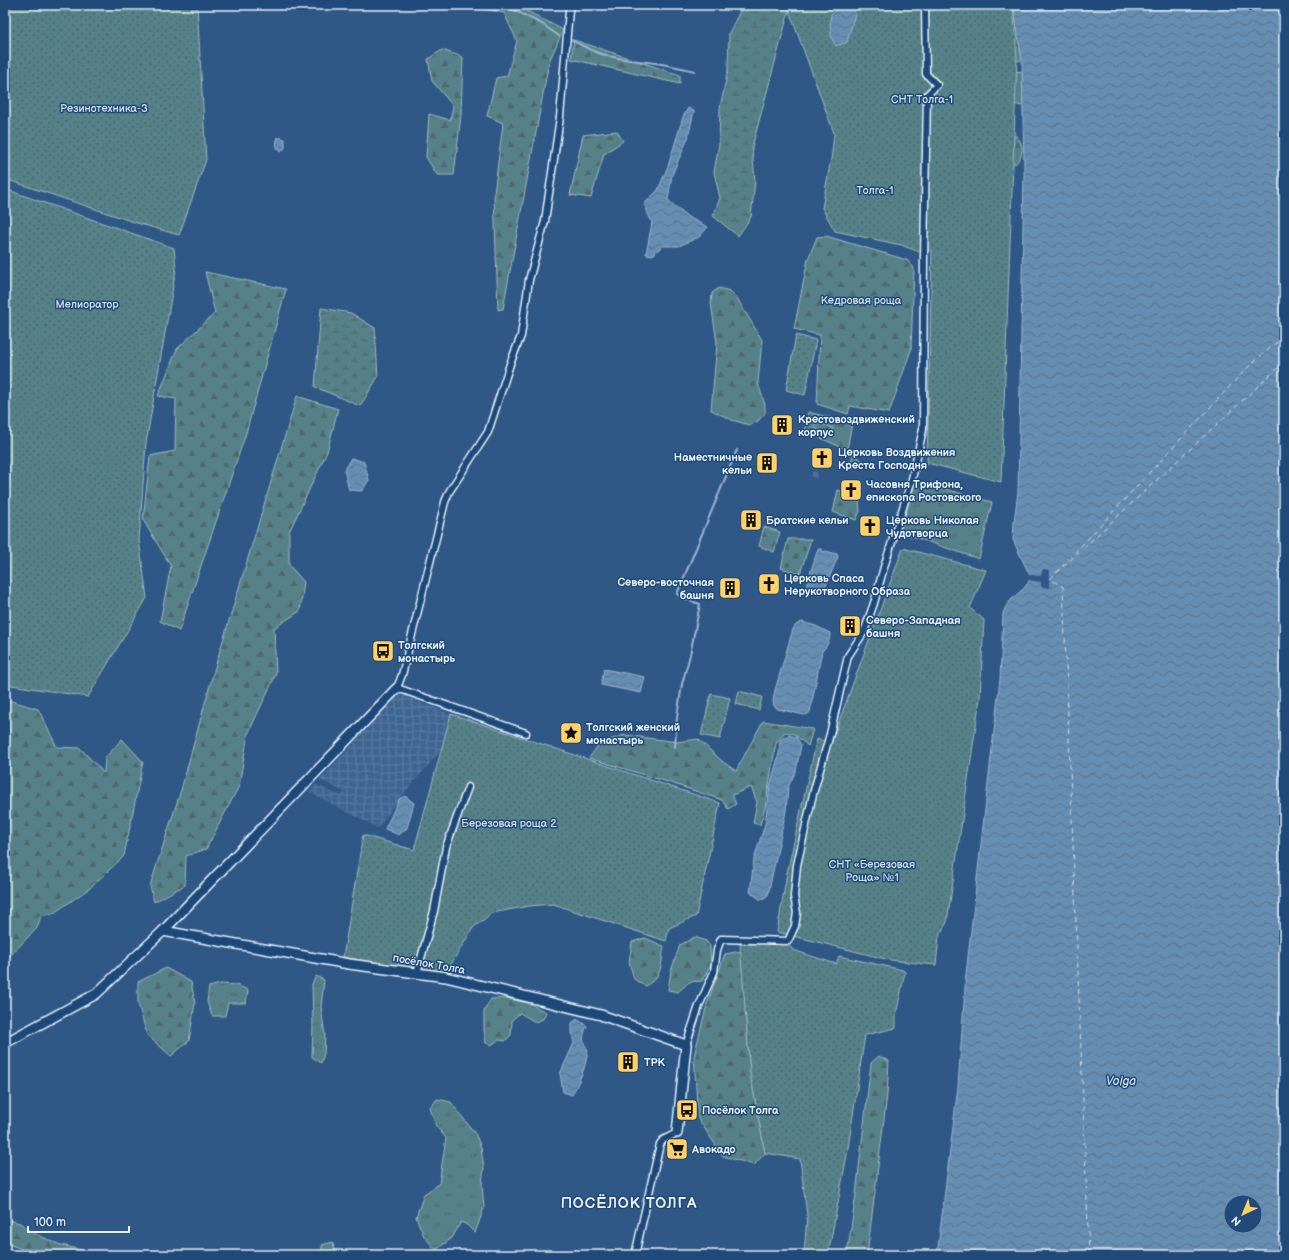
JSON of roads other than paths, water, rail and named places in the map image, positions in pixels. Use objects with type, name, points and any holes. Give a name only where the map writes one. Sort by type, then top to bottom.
[{"type":"street","points":[[5,1043],[96,994],[163,931],[397,688],[402,675],[445,502],[449,492],[488,432],[510,364],[521,336],[529,280],[544,221],[560,117],[569,10],[571,5]]},
{"type":"street","points":[[635,1255],[660,1144],[663,1140],[676,1134],[686,1045],[699,1006],[714,972],[717,950],[721,939],[788,941],[794,930],[797,913],[794,896],[797,865],[813,794],[830,734],[848,656],[864,632],[912,479],[922,429],[927,95],[937,86],[926,74],[925,5]]},
{"type":"street","points":[[397,688],[526,733]]},
{"type":"street","points":[[417,973],[434,911],[446,846],[468,787]]},
{"type":"street","name":"посёлок Толга","points":[[163,931],[349,964],[446,977],[612,1019],[686,1045]]},
{"type":"water","name":"Volga","points":[[1014,5],[1284,5],[1284,1255],[937,1255],[958,1086],[966,974],[1000,679],[1003,614],[1009,603],[1026,586],[1030,576],[1013,540],[1018,492],[1024,173],[1022,59]]},
{"type":"water","points":[[844,7],[853,8],[855,14],[847,42],[836,46],[831,35],[831,14],[837,9]]},
{"type":"water","points":[[688,108],[694,111],[688,138],[672,175],[668,200],[688,217],[708,227],[699,237],[679,246],[662,246],[653,255],[646,254],[652,223],[644,204],[658,190],[668,166],[683,117]]},
{"type":"water","points":[[278,137],[285,139],[285,148],[281,152],[276,143]]},
{"type":"water","points":[[351,458],[364,462],[369,480],[362,491],[349,490],[344,470]]},
{"type":"water","points":[[818,549],[821,549],[823,552],[826,551],[837,554],[838,557],[823,592],[817,594],[805,592],[805,589]]},
{"type":"water","points":[[802,622],[816,626],[830,633],[828,643],[822,651],[810,712],[804,715],[778,709],[774,706],[773,701],[793,629],[796,625]]},
{"type":"water","points":[[604,669],[645,677],[641,693],[601,685]]},
{"type":"water","points":[[788,735],[796,737],[801,745],[796,771],[788,787],[786,811],[768,895],[761,900],[750,892],[754,859],[765,824],[770,786],[779,754],[780,740]]},
{"type":"water","points":[[405,796],[414,803],[407,828],[399,835],[385,829],[399,799]]},
{"type":"water","points":[[577,1019],[587,1026],[583,1038],[588,1050],[586,1062],[578,1084],[572,1095],[563,1092],[560,1074],[574,1043],[572,1023]]},
{"type":"waterway","points":[[504,5],[542,24],[559,36]]},
{"type":"waterway","points":[[606,5],[631,10],[639,5]]},
{"type":"waterway","points":[[734,5],[741,8]]},
{"type":"waterway","points":[[572,40],[597,52],[613,57],[695,71]]},
{"type":"waterway","points":[[675,747],[677,717],[682,684],[690,655],[700,604],[682,598],[677,594],[737,450]]},
{"type":"tunnel","points":[[812,474],[817,475]]},
{"type":"place","name":"Крестовоздвиженский корпус","points":[[782,425]]},
{"type":"place","name":"Церковь Воздвижения Креста Господня","points":[[822,458]]},
{"type":"place","name":"Наместничные кельи","points":[[767,463]]},
{"type":"place","name":"Часовня Трифона, епископа Ростовского","points":[[851,490]]},
{"type":"place","name":"Братские кельи","points":[[751,520]]},
{"type":"place","name":"Церковь Николая Чудотворца","points":[[870,526]]},
{"type":"place","name":"Церковь Спаса Нерукотворного Образа","points":[[769,584]]},
{"type":"place","name":"Северо-восточная башня","points":[[730,588]]},
{"type":"place","name":"Северо-Западная башня","points":[[850,626]]},
{"type":"place","name":"Толгский монастырь","points":[[383,651]]},
{"type":"place","name":"Толгский женский монастырь","points":[[571,733]]},
{"type":"place","name":"ТРК","points":[[628,1062]]},
{"type":"place","name":"Посёлок Толга","points":[[687,1110]]},
{"type":"place","name":"Авокадо","points":[[677,1149]]},
{"type":"district","name":"ПОСЁЛОК ТОЛГА","points":[[629,1203]]},
{"type":"park label","name":"СНТ Толга-1","points":[[922,99]]},
{"type":"park label","name":"Резинотехника-3","points":[[104,108]]},
{"type":"park label","name":"Толга-1","points":[[875,190]]},
{"type":"park label","name":"Кедровая роща","points":[[861,300]]},
{"type":"park label","name":"Мелиоратор","points":[[87,304]]},
{"type":"park label","name":"Березовая роща 2","points":[[509,823]]},
{"type":"park label","name":"СНТ «Березовая Роща» №1","points":[[872,870]]}]
